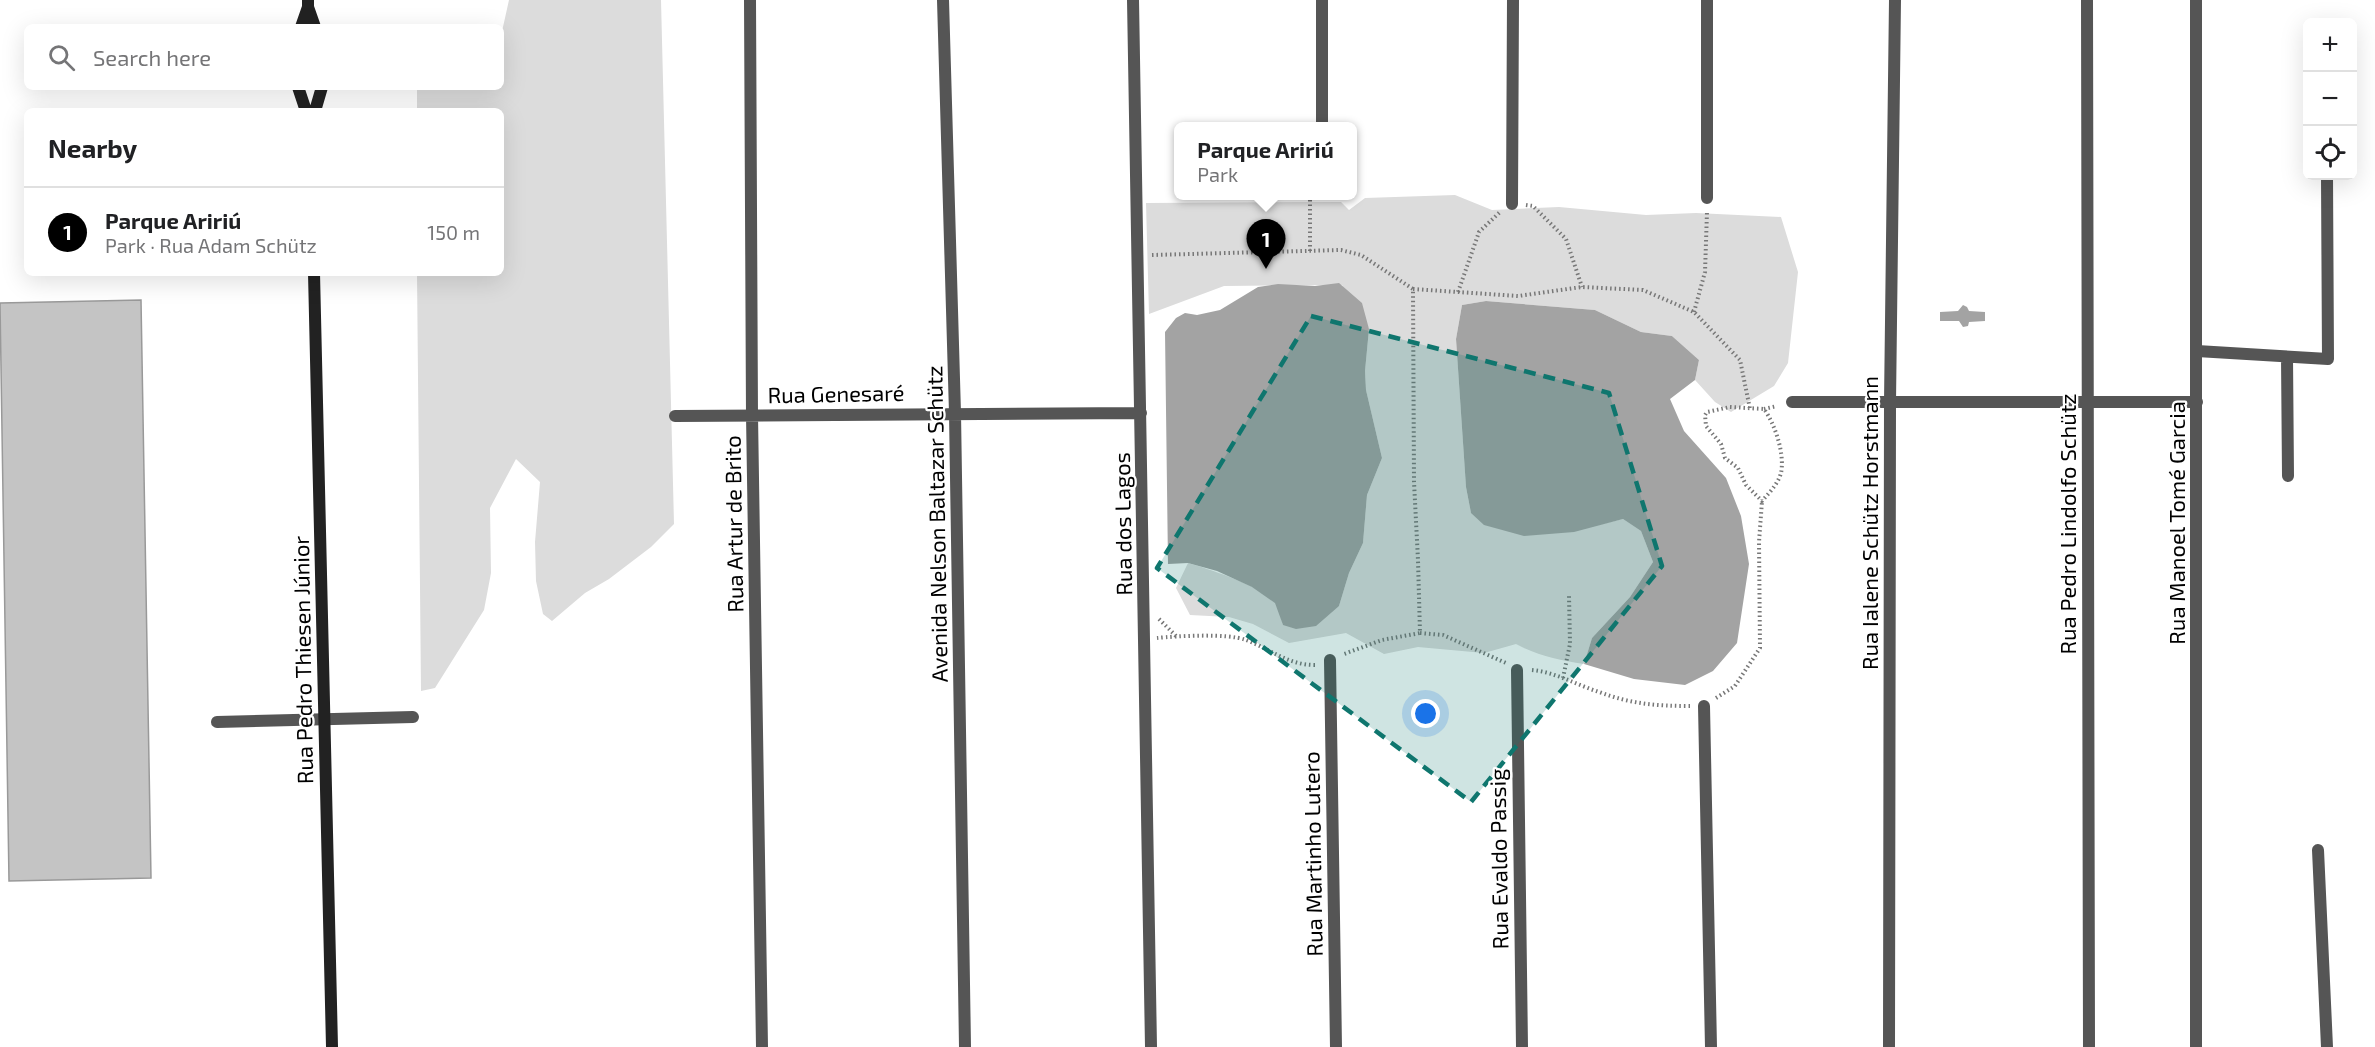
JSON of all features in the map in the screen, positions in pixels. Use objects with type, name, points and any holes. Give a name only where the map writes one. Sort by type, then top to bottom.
[{"type":"main road","points":[[303,24],[308,4]]},
{"type":"main road","points":[[308,4],[314,24]]},
{"type":"main road","points":[[305,108],[299,91],[322,90],[316,108]]},
{"type":"main road","name":"Rua Pedro Thiesen Júnior","points":[[314,276],[332,1047]]},
{"type":"street","name":"Rua Artur de Brito","points":[[750,0],[752,415],[762,1047]]},
{"type":"street","name":"Avenida Nelson Baltazar Schütz","points":[[943,0],[955,413],[965,1047]]},
{"type":"street","name":"Rua dos Lagos","points":[[1133,0],[1151,1047]]},
{"type":"street","points":[[1322,0],[1322,122]]},
{"type":"street","points":[[1512,204],[1513,0]]},
{"type":"street","points":[[1707,0],[1707,198]]},
{"type":"street","name":"Rua Ialene Schütz Horstmann","points":[[1889,1047],[1890,402],[1895,0]]},
{"type":"street","name":"Rua Pedro Lindolfo Schütz","points":[[2087,0],[2089,1047]]},
{"type":"street","name":"Rua Manoel Tomé Garcia","points":[[2196,0],[2196,1047]]},
{"type":"street","points":[[2197,351],[2328,359],[2326,180]]},
{"type":"street","points":[[2288,357],[2288,476]]},
{"type":"street","points":[[1792,402],[2197,402]]},
{"type":"street","name":"Rua Genesaré","points":[[675,416],[1141,413]]},
{"type":"street","name":"Rua Martinho Lutero","points":[[1330,660],[1336,1047]]},
{"type":"street","name":"Rua Evaldo Passig","points":[[1517,670],[1522,1047]]},
{"type":"street","points":[[1704,706],[1711,1047]]},
{"type":"street","points":[[217,722],[413,717]]},
{"type":"street","points":[[2318,850],[2327,1047]]},
{"type":"path","points":[[1694,312],[1705,272],[1707,198]]},
{"type":"path","points":[[1310,200],[1310,251]]},
{"type":"path","points":[[1458,292],[1479,232],[1495,216],[1512,204],[1533,206],[1566,239],[1582,287]]},
{"type":"path","points":[[1159,254],[1341,250],[1361,255],[1413,290],[1518,296],[1582,287],[1643,290],[1694,312],[1740,360],[1750,409]]},
{"type":"path","points":[[1413,290],[1414,482],[1420,633]]},
{"type":"path","points":[[1177,637],[1243,639],[1290,662],[1317,665],[1382,640],[1420,633],[1443,635],[1517,670],[1536,670],[1600,693],[1651,706],[1704,706],[1735,686],[1760,648],[1759,542],[1762,501],[1774,487],[1781,472],[1774,423],[1764,409],[1730,407],[1707,412],[1705,421],[1710,433],[1721,444],[1725,458],[1738,468],[1746,485],[1762,501]]},
{"type":"path","points":[[1563,678],[1570,644],[1569,596]]},
{"type":"highlighted area","points":[[1311,316],[1609,393],[1662,566],[1471,802],[1157,568]]},
{"type":"shaded area","points":[[509,0],[661,0],[674,524],[651,547],[609,579],[585,593],[552,621],[543,614],[536,581],[535,542],[540,482],[516,459],[490,508],[491,573],[484,610],[435,688],[421,691],[417,276],[504,276],[504,108],[417,108],[417,90],[504,90],[504,24]]},
{"type":"shaded area","points":[[1455,195],[1492,210],[1559,207],[1646,215],[1696,213],[1781,217],[1798,272],[1788,363],[1774,386],[1731,412],[1715,402],[1695,380],[1699,360],[1672,336],[1641,332],[1595,310],[1486,301],[1462,305],[1456,339],[1466,487],[1471,513],[1602,524],[1623,519],[1641,531],[1653,562],[1630,597],[1592,638],[1584,664],[1532,652],[1516,644],[1484,653],[1418,647],[1384,654],[1346,633],[1289,643],[1253,624],[1229,617],[1190,615],[1176,588],[1188,563],[1234,579],[1268,596],[1275,602],[1283,625],[1339,606],[1349,573],[1363,543],[1367,495],[1382,458],[1366,390],[1365,371],[1369,329],[1342,285],[1224,286],[1149,314],[1146,203],[1341,202],[1349,210],[1365,198]]},
{"type":"shaded area","points":[[1339,283],[1362,303],[1369,329],[1365,371],[1366,390],[1382,458],[1367,495],[1363,543],[1349,573],[1339,606],[1316,626],[1296,629],[1283,625],[1275,603],[1252,587],[1217,571],[1188,563],[1168,564],[1165,332],[1176,318],[1185,313],[1197,315],[1220,310],[1258,287],[1278,284],[1315,286]]},
{"type":"shaded area","points":[[1486,301],[1595,310],[1641,332],[1672,336],[1699,360],[1695,380],[1670,399],[1684,431],[1726,478],[1741,516],[1749,564],[1737,643],[1713,671],[1685,685],[1634,679],[1584,664],[1592,638],[1630,597],[1653,562],[1641,531],[1623,519],[1574,532],[1524,536],[1484,525],[1471,513],[1466,487],[1456,339],[1462,305]]},
{"type":"shaded area","points":[[1963,305],[1969,311],[1985,312],[1985,321],[1969,322],[1968,326],[1963,327],[1959,321],[1940,321],[1940,312],[1958,311]]},
{"type":"building","points":[[141,300],[151,878],[9,881],[0,303]]},
{"type":"place","name":"Parque Aririú","points":[[1266,269]]}]
